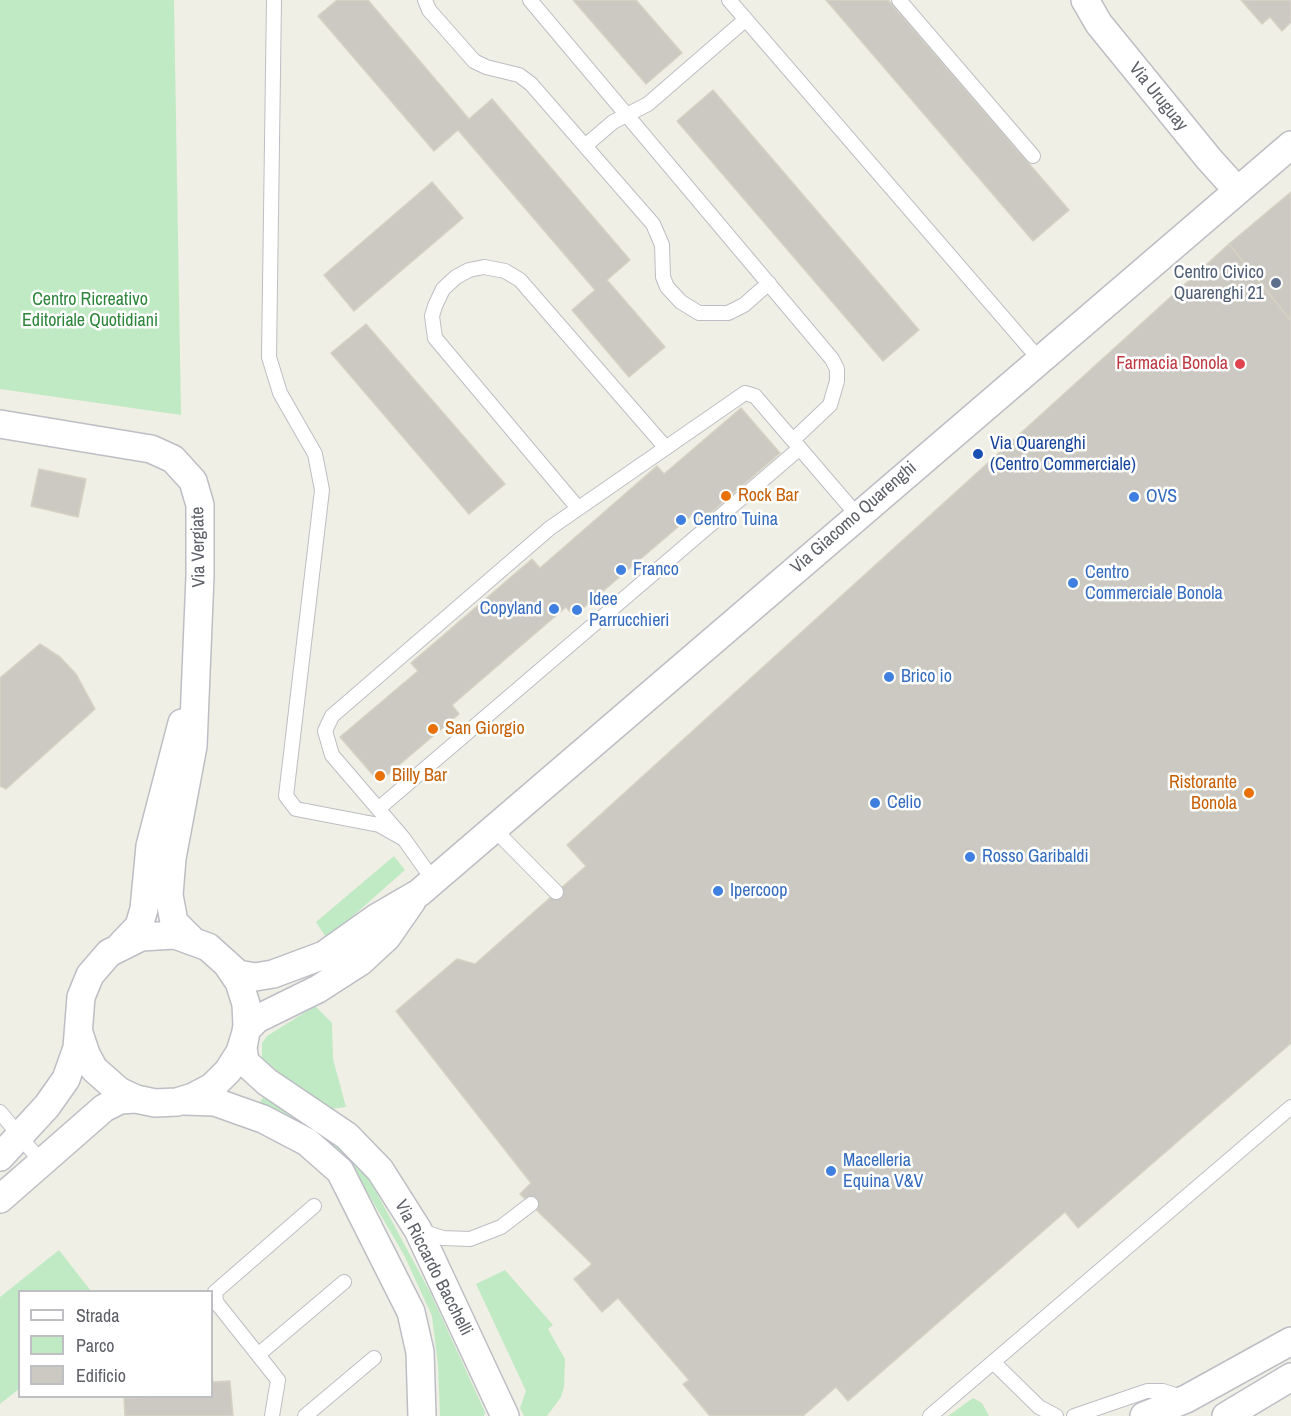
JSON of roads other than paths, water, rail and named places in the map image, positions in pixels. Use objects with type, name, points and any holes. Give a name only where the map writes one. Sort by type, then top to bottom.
[{"type":"street","name":"Via Uruguay","points":[[1085,0],[1099,24],[1237,190]]},
{"type":"street","name":"Via Giacomo Quarenghi","points":[[0,1157],[47,1106],[66,1079],[75,1058],[81,997],[90,975],[100,961],[122,945],[135,939],[158,934],[192,940],[208,947],[238,974],[255,977],[306,964],[426,886],[856,515],[1291,145]]},
{"type":"street","name":"Via Vergiate","points":[[0,424],[151,449],[172,459],[188,474],[200,505],[199,622],[194,676],[193,746],[172,858],[169,895],[174,922],[192,940]]},
{"type":"street","name":"Via Vergiate","points":[[122,945],[139,926],[144,909],[150,846],[194,676]]},
{"type":"street","name":"Via Giacomo Quarenghi","points":[[0,1199],[104,1108],[120,1100],[174,1102],[198,1095],[221,1080],[235,1062],[247,1029],[257,1019],[318,990],[375,949],[426,886]]},
{"type":"street","name":"Via Giacomo Quarenghi","points":[[226,963],[239,982],[246,1004],[247,1026],[244,1040]]},
{"type":"street","name":"Via Giacomo Quarenghi","points":[[79,1026],[82,1043],[94,1069],[118,1091],[136,1099]]},
{"type":"street","name":"Via Riccardo Bacchelli","points":[[244,1040],[244,1057],[251,1070],[331,1123],[364,1151],[400,1200],[417,1230],[505,1416]]},
{"type":"street","name":"Via Riccardo Bacchelli","points":[[174,1102],[215,1102],[263,1119],[307,1142],[340,1171],[411,1312],[420,1352],[422,1416]]},
{"type":"street","points":[[1144,1416],[1186,1398],[1291,1341]]},
{"type":"street","points":[[1226,1416],[1291,1377]]},
{"type":"lane","points":[[274,0],[269,357],[280,393],[319,464],[322,490],[286,796],[291,805],[302,811],[379,825],[404,839]]},
{"type":"lane","points":[[424,0],[429,10],[470,57],[486,67],[525,79],[653,224],[662,244],[663,277],[667,287],[681,303],[699,313],[728,313],[744,305],[769,283]]},
{"type":"lane","points":[[378,809],[796,444],[830,405],[835,393],[837,369],[769,283],[530,0]]},
{"type":"lane","points":[[729,0],[1039,359]]},
{"type":"lane","points":[[898,0],[1033,156]]},
{"type":"lane","points":[[585,146],[607,126],[648,104],[746,20]]},
{"type":"lane","points":[[578,508],[435,338],[432,316],[435,306],[443,289],[456,277],[466,271],[484,267],[505,271],[520,280],[666,448]]},
{"type":"lane","points":[[426,886],[404,839],[332,755],[325,740],[327,723],[550,528],[745,393],[755,396],[856,515]]},
{"type":"lane","points":[[493,828],[556,892]]},
{"type":"lane","points":[[930,1416],[1291,1107]]},
{"type":"lane","points":[[0,1112],[42,1163]]},
{"type":"lane","points":[[417,1230],[443,1238],[470,1239],[501,1227],[531,1204]]},
{"type":"lane","points":[[272,1416],[278,1380],[216,1302],[215,1292],[315,1206]]},
{"type":"lane","points":[[259,1354],[344,1282]]},
{"type":"lane","points":[[305,1416],[374,1358]]},
{"type":"lane","points":[[993,1362],[1039,1407],[1056,1416]]},
{"type":"lane","points":[[1074,1416],[1147,1391],[1163,1391],[1186,1398]]},
{"type":"place","name":"Centro Civico Quarenghi 21","points":[[1276,283]]},
{"type":"place","name":"Farmacia Bonola","points":[[1240,364]]},
{"type":"place","name":"Via Quarenghi (Centro Commerciale)","points":[[978,454]]},
{"type":"place","name":"Rock Bar","points":[[726,496]]},
{"type":"place","name":"OVS","points":[[1134,497]]},
{"type":"place","name":"Centro Tuina","points":[[681,520]]},
{"type":"place","name":"Franco","points":[[621,570]]},
{"type":"place","name":"Centro Commerciale Bonola","points":[[1073,583]]},
{"type":"place","name":"Copyland","points":[[554,609]]},
{"type":"place","name":"Idee Parrucchieri","points":[[577,610]]},
{"type":"place","name":"Brico io","points":[[889,677]]},
{"type":"place","name":"San Giorgio","points":[[433,729]]},
{"type":"place","name":"Billy Bar","points":[[380,776]]},
{"type":"place","name":"Ristorante Bonola","points":[[1249,793]]},
{"type":"place","name":"Celio","points":[[875,803]]},
{"type":"place","name":"Rosso Garibaldi","points":[[970,857]]},
{"type":"place","name":"Ipercoop","points":[[718,891]]},
{"type":"place","name":"Macelleria Equina V&V","points":[[831,1171]]},
{"type":"park label","name":"Centro Ricreativo Editoriale Quotidiani","points":[[90,310]]}]
